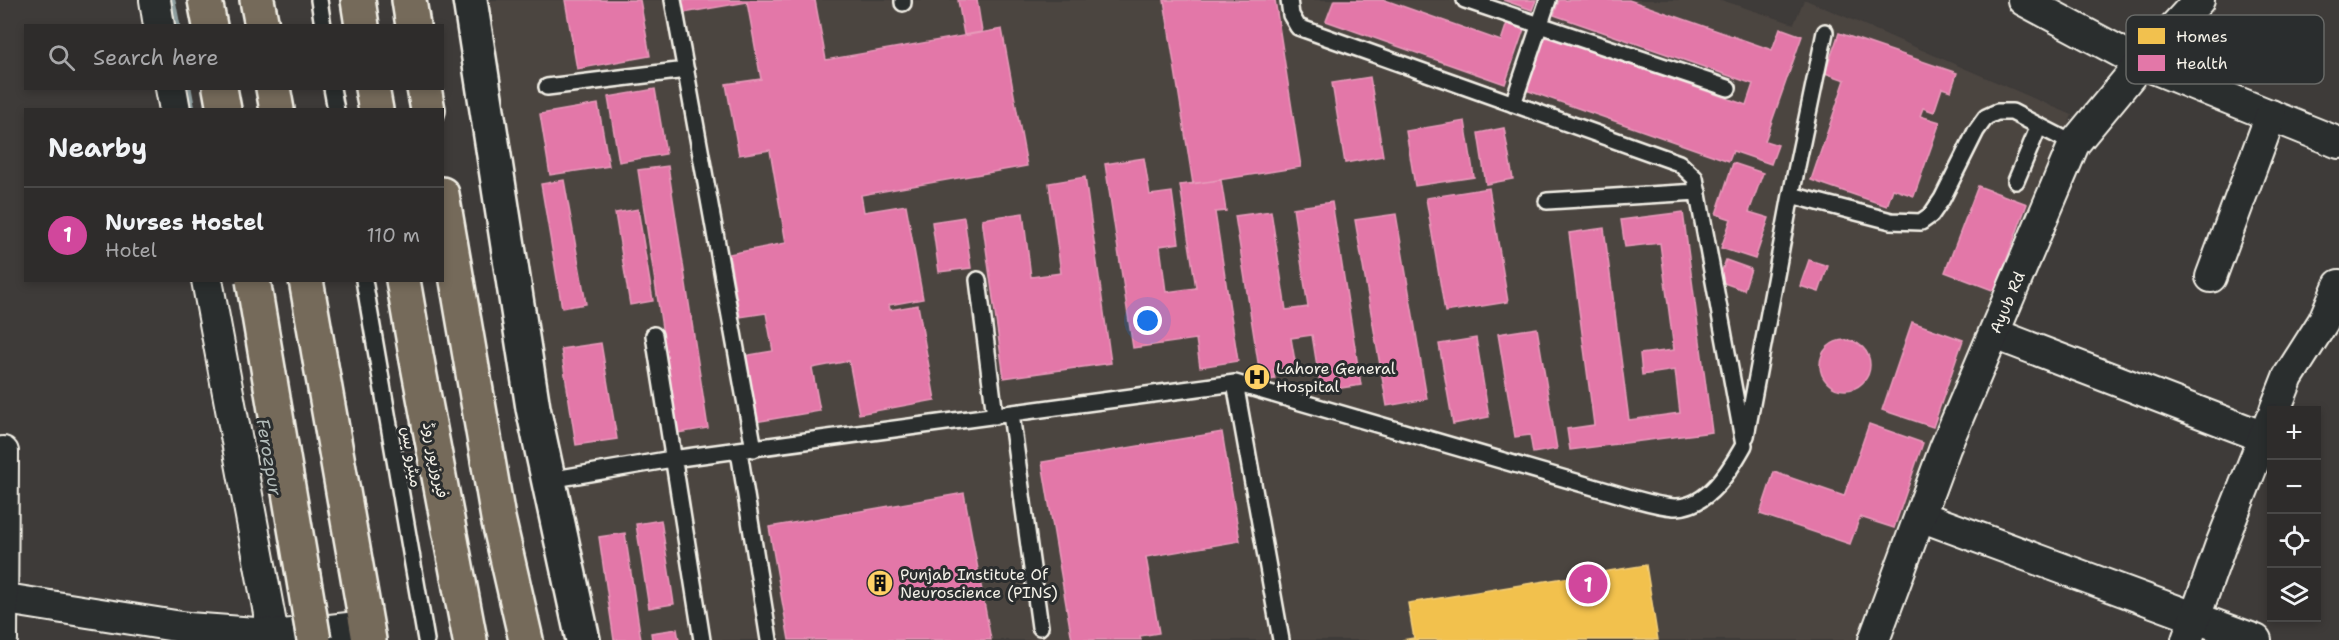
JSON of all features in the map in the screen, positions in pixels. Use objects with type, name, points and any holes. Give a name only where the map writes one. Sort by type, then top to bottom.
[{"type":"main road","points":[[205,0],[210,24]]},
{"type":"main road","points":[[258,0],[262,24]]},
{"type":"main road","points":[[358,0],[362,24]]},
{"type":"main road","points":[[409,0],[413,24]]},
{"type":"main road","points":[[220,90],[224,108]]},
{"type":"main road","points":[[273,90],[277,108]]},
{"type":"main road","points":[[372,90],[376,108]]},
{"type":"main road","points":[[424,90],[428,108]]},
{"type":"main road","points":[[444,206],[498,518],[526,640]]},
{"type":"main road","points":[[253,282],[315,640]]},
{"type":"main road","points":[[306,282],[368,633]]},
{"type":"main road","name":"فیروزپور روڈ","points":[[404,282],[418,366],[471,640]]},
{"type":"street","points":[[155,0],[159,24]]},
{"type":"street","points":[[470,0],[533,408],[583,640]]},
{"type":"street","points":[[2023,0],[2126,55]]},
{"type":"street","name":"Ayub Rd","points":[[2185,15],[2199,0]]},
{"type":"street","name":"Ayub Rd","points":[[1874,640],[1945,448],[2074,144],[2126,81]]},
{"type":"street","points":[[2194,84],[2339,143]]},
{"type":"street","points":[[171,90],[175,108]]},
{"type":"street","points":[[2211,277],[2271,115]]},
{"type":"street","points":[[207,282],[274,637]]},
{"type":"street","points":[[2276,406],[2288,377],[2323,322],[2339,285]]},
{"type":"street","points":[[1995,334],[2267,421]]},
{"type":"street","points":[[2191,628],[2220,547],[2267,430]]},
{"type":"street","points":[[2,640],[3,452]]},
{"type":"street","points":[[1920,516],[2191,628],[2256,640]]},
{"type":"street","points":[[2,598],[188,628],[274,637],[368,633]]},
{"type":"lane","points":[[319,0],[322,24]]},
{"type":"lane","points":[[674,0],[746,450],[769,640]]},
{"type":"lane","points":[[1289,0],[1291,15],[1298,27],[1679,163],[1695,178],[1744,445]]},
{"type":"lane","points":[[1465,0],[1728,88]]},
{"type":"lane","points":[[1513,104],[1548,0]]},
{"type":"lane","points":[[549,480],[672,459],[1236,383],[1628,497],[1676,507],[1697,500],[1714,490],[1730,471],[1744,445],[1791,195],[1825,32]]},
{"type":"lane","points":[[547,87],[686,70]]},
{"type":"lane","points":[[332,90],[336,108]]},
{"type":"lane","points":[[1791,195],[1891,221],[1922,222],[1931,215],[1942,199],[1976,131],[1986,117],[1997,112],[2012,112],[2074,144]]},
{"type":"lane","points":[[2016,181],[2039,126]]},
{"type":"lane","points":[[1547,201],[1698,192]]},
{"type":"lane","points":[[978,280],[995,416]]},
{"type":"lane","name":"میٹرو بس","points":[[364,282],[426,640]]},
{"type":"lane","points":[[654,335],[702,640]]},
{"type":"lane","points":[[1236,383],[1281,640]]},
{"type":"lane","points":[[1011,414],[1040,627]]},
{"type":"shaded area","name":"Lahore General Hospital","points":[[482,0],[1721,0],[1794,24],[1806,0],[2072,115],[1867,640],[588,640]]},
{"type":"building: Homes","points":[[1646,565],[1658,640],[1402,640],[1414,638],[1408,603]]},
{"type":"building: Health","points":[[565,0],[640,0],[650,56],[577,69]]},
{"type":"building: Health","points":[[681,0],[815,0],[826,60],[1002,29],[1027,166],[861,195],[864,212],[906,205],[923,299],[889,305],[890,310],[918,305],[935,400],[859,414],[849,361],[812,368],[820,411],[755,422],[743,356],[773,351],[766,313],[740,317],[729,254],[786,243],[770,150],[739,155],[726,84],[761,79],[747,2],[684,13]]},
{"type":"building: Health","points":[[958,0],[977,0],[982,32],[964,35]]},
{"type":"building: Health","points":[[1164,0],[1275,0],[1301,167],[1193,184]]},
{"type":"building: Health","points":[[1334,0],[1385,0],[1501,41],[1507,23],[1524,29],[1505,84],[1326,21]]},
{"type":"building: Health","points":[[1503,0],[1536,0],[1532,10]]},
{"type":"building: Health","points":[[1559,0],[1629,0],[1772,50],[1780,28],[1802,36],[1765,141],[1778,145],[1771,164],[1733,151],[1729,161],[1526,90],[1545,35],[1746,105],[1753,84],[1554,15]]},
{"type":"building: Health","points":[[1839,33],[1957,73],[1951,91],[1942,88],[1934,112],[1923,108],[1920,116],[1940,122],[1914,196],[1893,189],[1887,206],[1811,180],[1845,80],[1825,73]]},
{"type":"building: Health","points":[[1370,77],[1383,156],[1345,163],[1332,83]]},
{"type":"building: Health","points":[[655,89],[666,154],[619,162],[608,97]]},
{"type":"building: Health","points":[[598,104],[609,166],[550,175],[540,114]]},
{"type":"building: Health","points":[[1465,121],[1474,177],[1415,186],[1406,131]]},
{"type":"building: Health","points":[[1504,128],[1513,179],[1486,184],[1478,133]]},
{"type":"building: Health","points":[[1144,158],[1150,195],[1172,192],[1179,243],[1160,246],[1166,292],[1196,288],[1180,185],[1221,180],[1226,211],[1215,212],[1238,361],[1200,367],[1196,339],[1133,348],[1105,164]]},
{"type":"building: Health","points":[[1733,163],[1763,173],[1749,212],[1769,218],[1755,259],[1721,248],[1731,219],[1716,214]]},
{"type":"building: Health","points":[[668,166],[708,428],[678,433],[638,170]]},
{"type":"building: Health","points":[[1085,177],[1111,363],[1004,378],[982,219],[1023,213],[1031,277],[1061,273],[1049,183]]},
{"type":"building: Health","points":[[564,180],[586,304],[562,308],[541,184]]},
{"type":"building: Health","points":[[1978,186],[2027,204],[1995,291],[1945,272]]},
{"type":"building: Health","points":[[1489,188],[1508,302],[1445,312],[1426,198]]},
{"type":"building: Health","points":[[1332,202],[1361,385],[1321,391],[1312,335],[1291,338],[1296,367],[1273,370],[1275,379],[1261,381],[1235,216],[1271,211],[1286,310],[1308,307],[1293,208]]},
{"type":"building: Health","points":[[638,209],[653,301],[630,305],[615,213]]},
{"type":"building: Health","points":[[1683,212],[1712,432],[1570,450],[1567,429],[1594,425],[1569,233],[1604,228],[1629,420],[1680,413],[1675,370],[1642,375],[1640,354],[1674,350],[1660,243],[1625,247],[1621,220]]},
{"type":"building: Health","points":[[1396,214],[1427,399],[1387,406],[1355,220]]},
{"type":"building: Health","points":[[964,217],[971,268],[939,272],[932,222]]},
{"type":"building: Health","points":[[1726,260],[1751,269],[1744,290],[1718,281]]},
{"type":"building: Health","points":[[1809,260],[1828,266],[1819,292],[1800,286]]},
{"type":"building: Health","points":[[1912,322],[1963,340],[1933,427],[1882,410]]},
{"type":"building: Health","points":[[1537,328],[1557,449],[1533,453],[1530,435],[1515,437],[1498,334]]},
{"type":"building: Health","points":[[1476,338],[1489,417],[1453,424],[1439,344]]},
{"type":"building: Health","points":[[1840,340],[1850,340],[1863,347],[1870,360],[1870,370],[1863,383],[1850,390],[1840,390],[1831,386],[1824,379],[1820,370],[1820,360],[1824,351],[1831,344]]},
{"type":"building: Health","points":[[601,343],[617,439],[576,445],[561,349]]},
{"type":"building: Health","points":[[1869,424],[1923,443],[1894,528],[1860,517],[1850,544],[1760,514],[1774,472],[1844,496]]},
{"type":"building: Health","points":[[1222,432],[1240,541],[1146,557],[1159,633],[1140,636],[1141,640],[1072,640],[1042,462]]},
{"type":"building: Health","name":"Punjab Institute Of Neuroscience (PINS)","points":[[964,493],[991,640],[789,640],[769,527]]},
{"type":"building: Health","points":[[661,520],[674,604],[649,608],[636,524]]},
{"type":"building: Health","points":[[625,533],[641,640],[614,640],[599,537]]},
{"type":"building: Health","points":[[677,629],[679,640],[652,640],[651,633]]},
{"type":"waterway","name":"Ferozpur","points":[[171,0],[176,24]]},
{"type":"waterway","name":"Ferozpur","points":[[187,90],[191,108]]},
{"type":"place","name":"Lahore General Hospital","points":[[1257,377]]},
{"type":"place","name":"Punjab Institute Of Neuroscience (PINS)","points":[[880,583]]},
{"type":"place","name":"Nurses Hostel","points":[[1588,584]]}]
